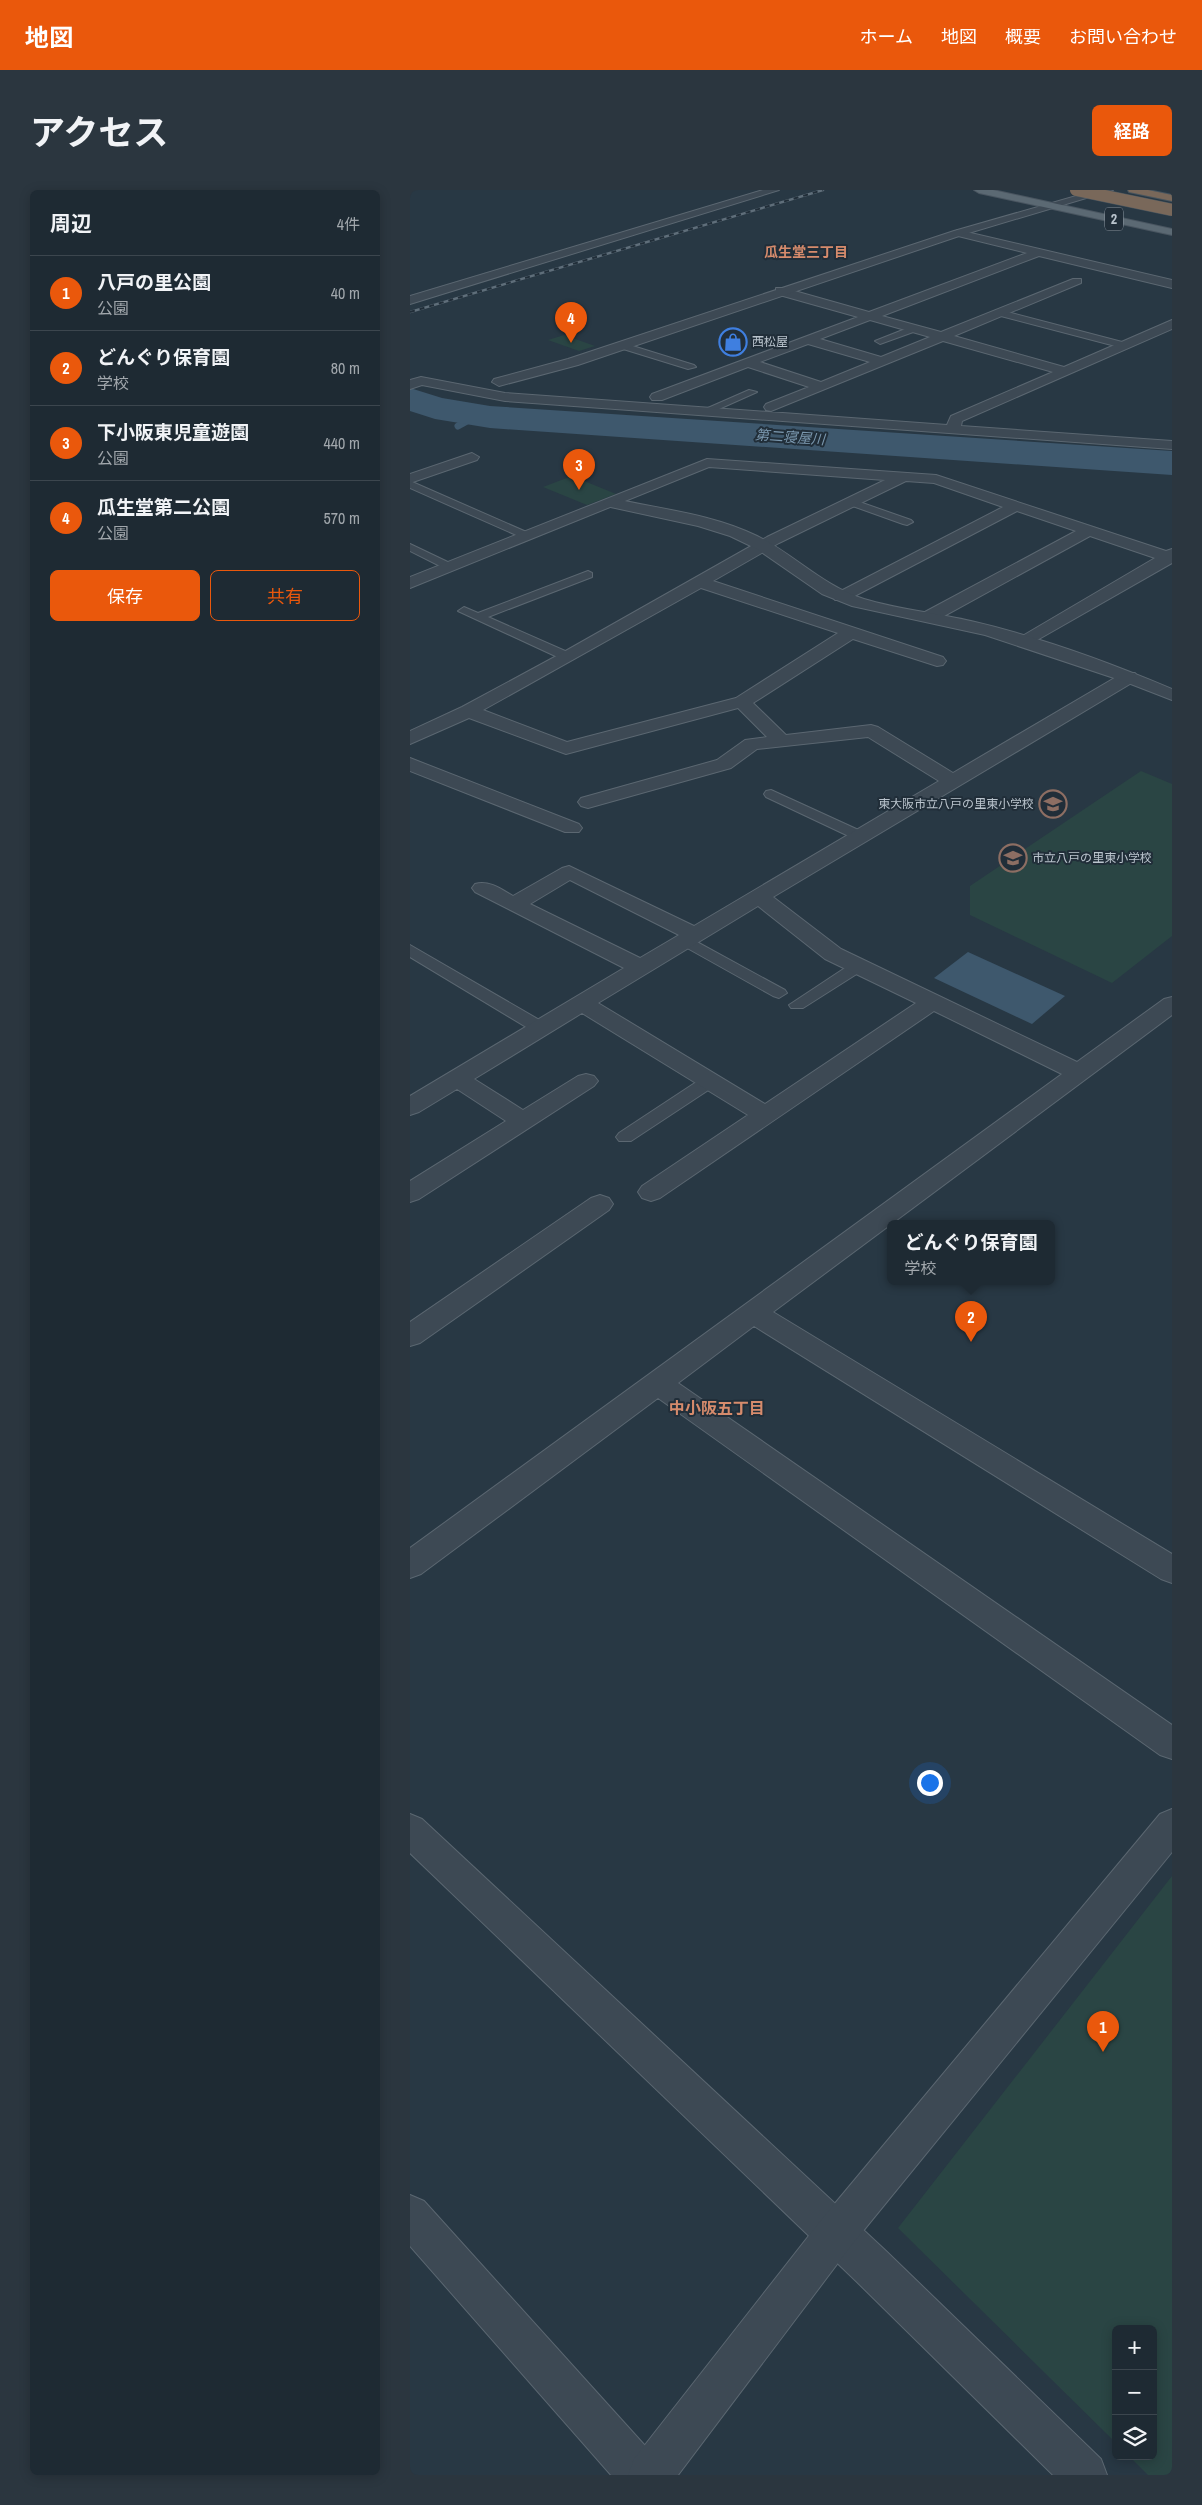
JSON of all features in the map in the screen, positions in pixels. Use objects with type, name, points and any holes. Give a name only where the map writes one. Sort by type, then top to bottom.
[{"type":"highway","points":[[1133,190],[1172,198]]},
{"type":"highway","points":[[1076,195],[1172,210]]},
{"type":"main road","name":"2","points":[[979,190],[1172,232]]},
{"type":"main road","name":"2","points":[[1032,190],[1076,195],[1172,219]]},
{"type":"street","points":[[410,300],[774,190]]},
{"type":"street","points":[[416,383],[499,382],[623,346],[780,291],[958,233],[1056,206],[1076,195],[1108,190]]},
{"type":"street","points":[[958,233],[1172,284]]},
{"type":"street","points":[[657,397],[1039,252]]},
{"type":"street","points":[[771,406],[1077,281]]},
{"type":"street","points":[[780,291],[1065,371]]},
{"type":"street","points":[[953,428],[956,420],[1172,324]]},
{"type":"street","points":[[808,340],[881,361]]},
{"type":"street","points":[[748,363],[821,386]]},
{"type":"street","points":[[499,382],[492,390],[505,397]]},
{"type":"street","points":[[439,384],[505,397],[1172,445]]},
{"type":"street","points":[[410,479],[472,457]]},
{"type":"street","points":[[410,583],[707,463],[936,479],[1171,556]]},
{"type":"street","points":[[410,738],[468,711],[568,657],[763,545],[904,477]]},
{"type":"street","points":[[611,503],[716,527],[763,545],[781,556],[806,579],[841,597],[869,606],[970,625],[1129,677],[1172,695]]},
{"type":"street","points":[[841,597],[1016,506]]},
{"type":"street","points":[[929,617],[1089,530]]},
{"type":"street","points":[[1025,642],[1171,556]]},
{"type":"street","points":[[698,581],[937,661]]},
{"type":"street","points":[[468,711],[566,748],[742,702],[850,632]]},
{"type":"street","points":[[410,1107],[542,1029],[759,896],[1129,677]]},
{"type":"street","points":[[742,702],[782,740]]},
{"type":"street","points":[[588,802],[724,764],[752,744],[871,731],[952,782]]},
{"type":"street","points":[[410,764],[572,828]]},
{"type":"street","points":[[514,904],[569,872],[691,938]]},
{"type":"street","points":[[482,888],[642,968]]},
{"type":"street","points":[[759,896],[833,954],[1080,1074]]},
{"type":"street","points":[[651,1192],[764,1114],[933,1002]]},
{"type":"street","points":[[583,1004],[764,1114]]},
{"type":"street","points":[[410,1565],[1080,1074],[1172,1004]]},
{"type":"street","points":[[458,1079],[523,1121]]},
{"type":"street","points":[[410,1193],[586,1081]]},
{"type":"street","points":[[410,1336],[600,1204]]},
{"type":"street","points":[[754,1313],[1172,1570]]},
{"type":"street","points":[[658,1383],[1172,1744]]},
{"type":"street","points":[[650,2475],[836,2234],[1172,1825]]},
{"type":"street","points":[[410,1830],[836,2234],[1085,2475]]},
{"type":"street","points":[[410,2215],[641,2475]]},
{"type":"lane","points":[[1000,313],[1123,345]]},
{"type":"lane","points":[[880,341],[913,328]]},
{"type":"lane","points":[[623,346],[692,367]]},
{"type":"lane","points":[[706,411],[752,392]]},
{"type":"lane","points":[[410,484],[527,536]]},
{"type":"lane","points":[[851,502],[907,522]]},
{"type":"lane","points":[[410,547],[450,566]]},
{"type":"lane","points":[[478,617],[588,575]]},
{"type":"lane","points":[[464,611],[568,657]]},
{"type":"lane","points":[[772,794],[860,836]]},
{"type":"lane","points":[[691,938],[779,993]]},
{"type":"lane","points":[[410,950],[542,1029]]},
{"type":"lane","points":[[797,1005],[857,967]]},
{"type":"lane","points":[[625,1137],[710,1081]]},
{"type":"green space","points":[[564,335],[595,346],[579,351],[548,340]]},
{"type":"green space","points":[[572,476],[616,494],[587,505],[543,487]]},
{"type":"green space","points":[[1141,771],[1172,784],[1172,936],[1112,983],[970,915],[970,886]]},
{"type":"green space","points":[[1172,1876],[1172,2475],[1148,2475],[1133,2460],[1157,2460],[1157,2325],[1112,2325],[1112,2439],[898,2228]]},
{"type":"water","points":[[968,952],[1065,996],[1032,1024],[934,978]]},
{"type":"waterway","name":"第二寝屋川","points":[[410,399],[435,408],[490,417],[1172,463]]},
{"type":"waterway","points":[[458,426],[478,415]]},
{"type":"railway","points":[[410,312],[823,190]]},
{"type":"place","name":"西松屋","points":[[733,342]]},
{"type":"place","name":"瓜生堂第二公園","points":[[571,343]]},
{"type":"place","name":"下小阪東児童遊園","points":[[579,490]]},
{"type":"place","name":"東大阪市立八戸の里東小学校","points":[[1053,804]]},
{"type":"place","name":"市立八戸の里東小学校","points":[[1013,858]]},
{"type":"place","name":"どんぐり保育園","points":[[971,1342]]},
{"type":"place","name":"八戸の里公園","points":[[1103,2052]]},
{"type":"district","name":"瓜生堂三丁目","points":[[806,252]]},
{"type":"district","name":"中小阪五丁目","points":[[717,1408]]}]
